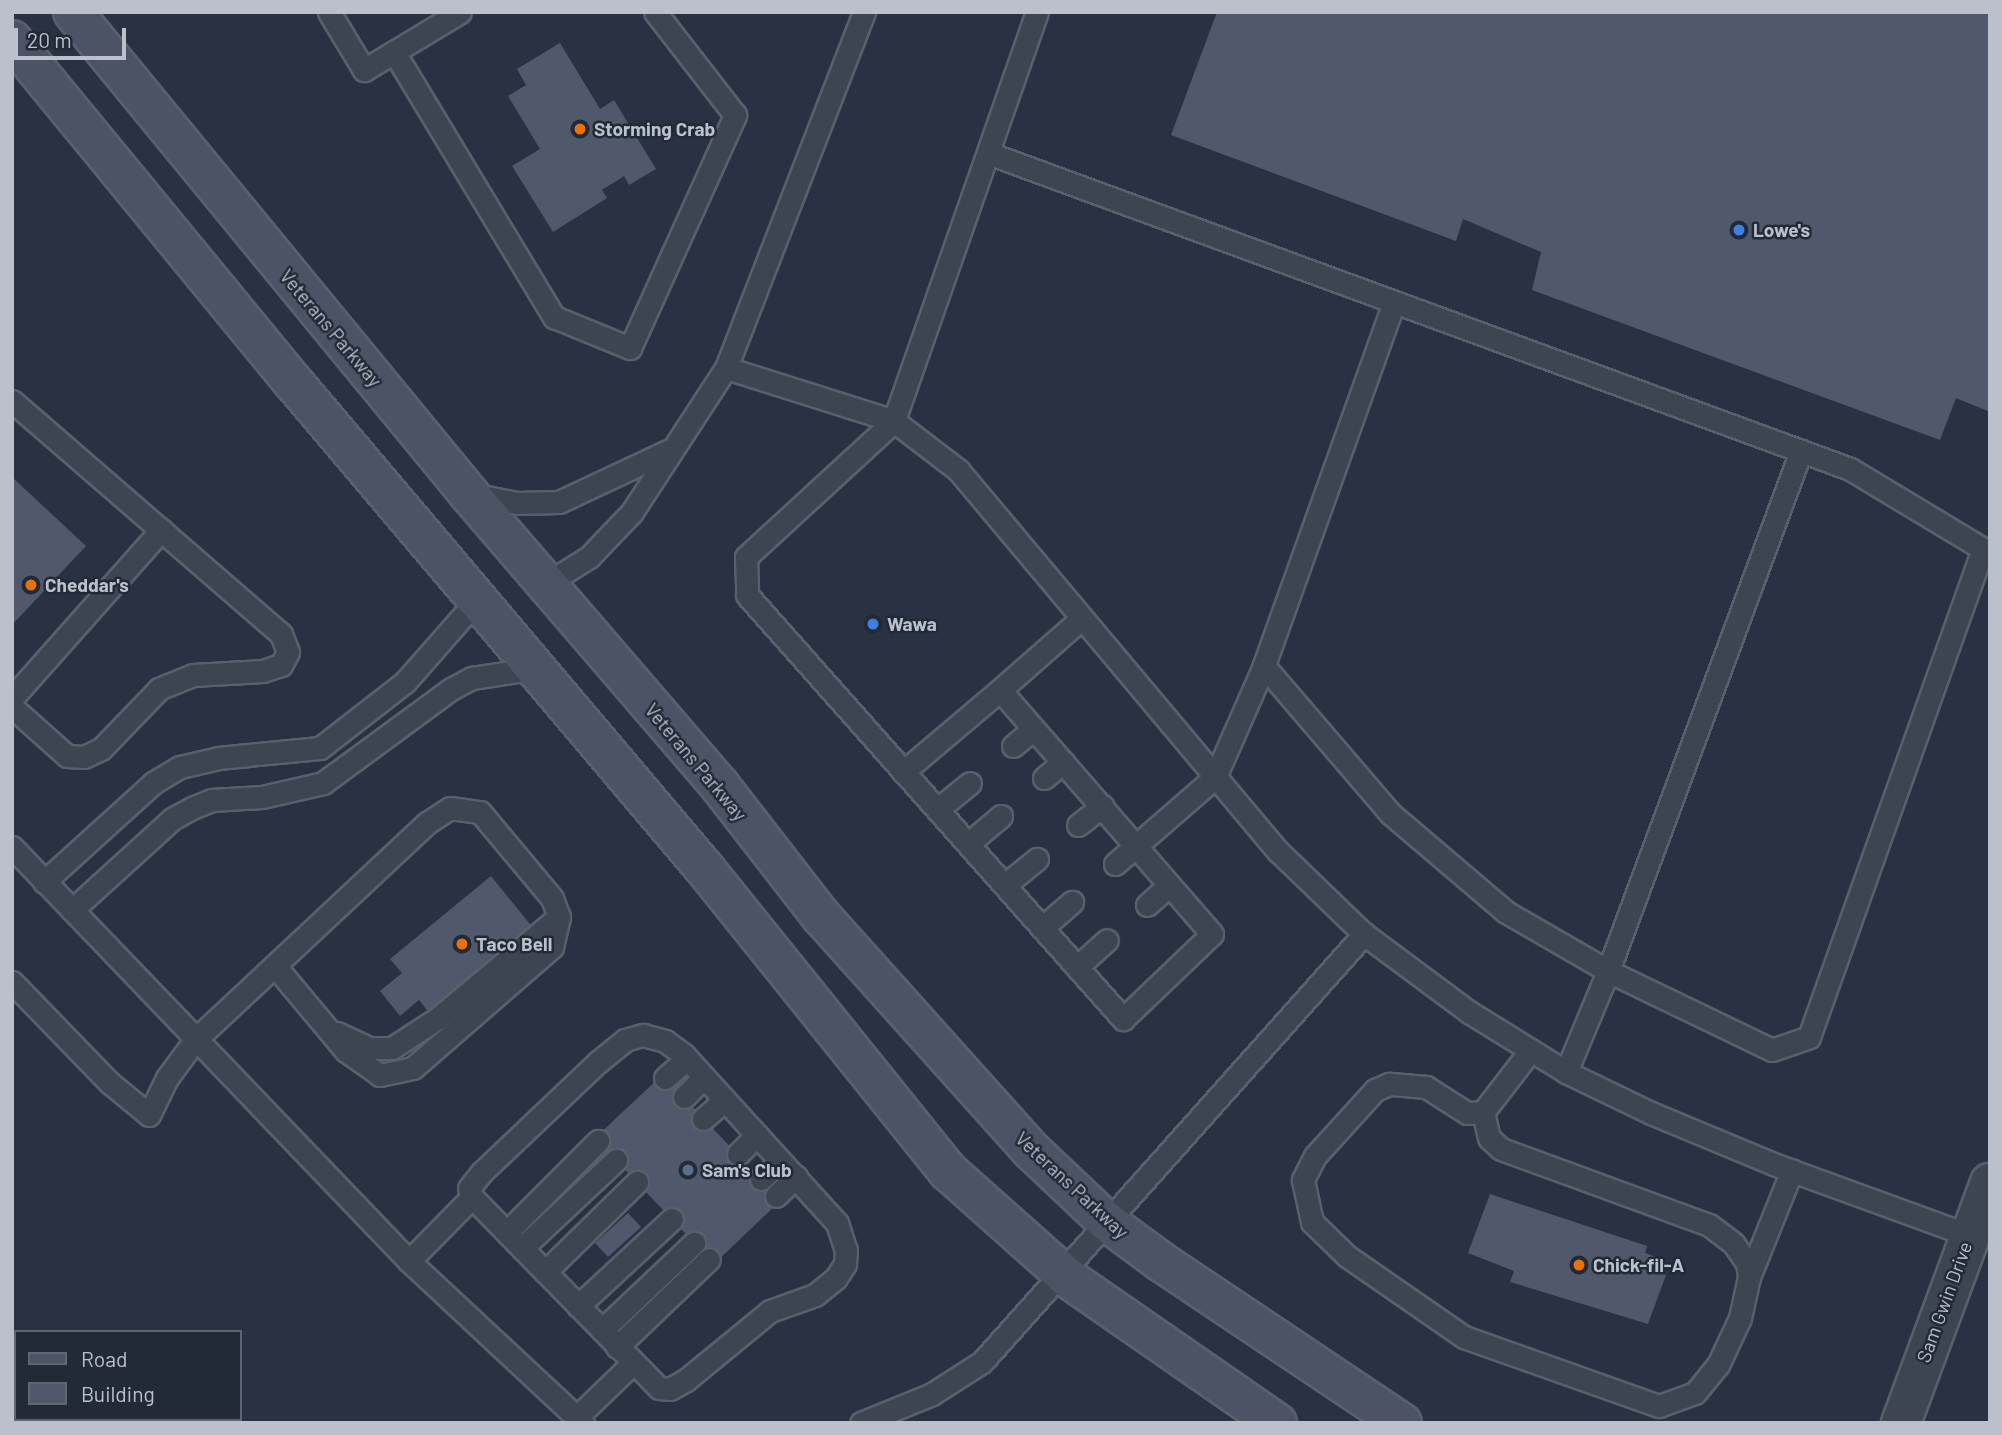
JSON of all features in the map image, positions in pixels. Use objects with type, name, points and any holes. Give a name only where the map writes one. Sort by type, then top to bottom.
[{"type":"main road","name":"Veterans Parkway","points":[[73,12],[468,494],[720,786],[821,916],[1032,1151],[1107,1222],[1402,1423]]},
{"type":"main road","points":[[12,40],[477,600],[538,668],[949,1172],[1065,1274],[1277,1423]]},
{"type":"street","name":"Sam Gwin Drive","points":[[1900,1423],[1968,1235],[1990,1183]]},
{"type":"lane","points":[[329,12],[364,70],[460,12]]},
{"type":"lane","points":[[394,52],[554,317],[630,348],[734,115],[655,12]]},
{"type":"lane","points":[[1000,690],[1212,934],[1123,1019],[747,595],[746,557],[894,421],[1037,12]]},
{"type":"lane","points":[[546,584],[589,557],[632,512],[670,450],[698,417],[726,368],[861,13]]},
{"type":"lane","points":[[988,153],[1850,469],[1986,551],[1809,1037],[1772,1050],[1608,971],[1506,912],[1391,814],[1264,666]]},
{"type":"lane","points":[[1115,864],[1215,777],[1264,666],[1394,302]]},
{"type":"lane","points":[[726,368],[894,421],[958,470],[1279,852],[1364,934],[1469,1012],[1566,1072],[1651,1113],[1792,1170],[1968,1235]]},
{"type":"lane","points":[[12,401],[281,634],[288,652],[281,665],[263,671],[176,680],[159,689],[101,749],[84,757],[67,756],[12,707]]},
{"type":"lane","points":[[468,494],[517,503],[559,502],[670,450]]},
{"type":"lane","points":[[1566,1072],[1608,971],[1801,451]]},
{"type":"lane","points":[[12,698],[161,530]]},
{"type":"lane","points":[[44,882],[144,791],[180,767],[218,758],[320,748],[405,682],[477,600]]},
{"type":"lane","points":[[903,772],[1082,618]]},
{"type":"lane","points":[[72,910],[172,819],[192,808],[212,800],[262,797],[323,783],[451,689],[483,676],[538,668]]},
{"type":"lane","points":[[1013,746],[1033,729]]},
{"type":"lane","points":[[1044,778],[1063,762]]},
{"type":"lane","points":[[938,809],[970,783]]},
{"type":"lane","points":[[1078,825],[1102,806]]},
{"type":"lane","points":[[12,982],[102,1075],[149,1115],[167,1078],[195,1040],[427,823],[450,808],[480,812],[552,898],[559,917],[552,947],[412,1068],[380,1075],[346,1051],[275,967]]},
{"type":"lane","points":[[969,844],[1001,816]]},
{"type":"lane","points":[[12,847],[195,1040],[265,1106],[409,1261],[580,1420],[633,1363]]},
{"type":"lane","points":[[1006,884],[1037,859]]},
{"type":"lane","points":[[1147,905],[1170,885]]},
{"type":"lane","points":[[1042,928],[1072,902]]},
{"type":"lane","points":[[875,1420],[968,1373],[1065,1274],[1107,1222],[1364,934]]},
{"type":"lane","points":[[1077,967],[1107,940]]},
{"type":"lane","points":[[643,1035],[665,1041],[704,1077],[837,1223],[846,1250],[845,1264],[836,1278],[815,1294],[770,1311],[670,1388],[659,1388],[472,1197],[472,1181],[625,1040],[643,1035]]},
{"type":"lane","points":[[1531,1051],[1483,1112],[1467,1113],[1426,1087],[1389,1084],[1375,1090],[1315,1156],[1303,1180],[1312,1222],[1348,1256],[1464,1336],[1659,1406],[1681,1402],[1710,1379],[1740,1318],[1749,1277],[1792,1170]]},
{"type":"lane","points":[[665,1078],[687,1059]]},
{"type":"lane","points":[[684,1097],[704,1077]]},
{"type":"lane","points":[[704,1119],[724,1100]]},
{"type":"lane","points":[[1483,1112],[1489,1138],[1501,1149],[1709,1225],[1733,1243],[1746,1263],[1749,1277]]},
{"type":"lane","points":[[738,1154],[757,1135]]},
{"type":"lane","points":[[514,1240],[598,1141]]},
{"type":"lane","points":[[514,1240],[616,1160]]},
{"type":"lane","points":[[761,1179],[780,1161]]},
{"type":"lane","points":[[776,1196],[796,1177]]},
{"type":"lane","points":[[545,1272],[637,1182]]},
{"type":"lane","points":[[409,1261],[472,1197]]},
{"type":"lane","points":[[578,1306],[672,1219]]},
{"type":"lane","points":[[602,1331],[694,1243]]},
{"type":"lane","points":[[617,1347],[709,1259]]},
{"type":"building","name":"Lowe's","points":[[1217,12],[1990,12],[1990,412],[1956,398],[1940,440],[1532,290],[1541,252],[1463,219],[1456,241],[1171,135]]},
{"type":"building","name":"Storming Crab","points":[[560,43],[600,109],[614,100],[656,169],[629,185],[624,176],[602,190],[607,198],[553,232],[512,166],[540,149],[508,96],[526,85],[517,69]]},
{"type":"building","name":"Cheddar's","points":[[12,477],[86,546],[12,625]]},
{"type":"building","name":"Taco Bell","points":[[491,876],[534,929],[430,1014],[419,1000],[400,1016],[380,991],[402,973],[390,959]]},
{"type":"building","name":"Sam's Club","points":[[662,1075],[781,1200],[714,1264],[595,1138]]},
{"type":"building","name":"Chick-fil-A","points":[[1490,1194],[1647,1246],[1645,1253],[1662,1259],[1657,1272],[1666,1275],[1648,1324],[1510,1282],[1514,1271],[1468,1253]]},
{"type":"building","points":[[628,1213],[641,1227],[608,1257],[595,1243]]},
{"type":"place","name":"Storming Crab","points":[[580,129]]},
{"type":"place","name":"Lowe's","points":[[1739,230]]},
{"type":"place","name":"Cheddar's","points":[[31,585]]},
{"type":"place","name":"Wawa","points":[[873,624]]},
{"type":"place","name":"Taco Bell","points":[[462,944]]},
{"type":"place","name":"Sam's Club","points":[[688,1170]]},
{"type":"place","name":"Chick-fil-A","points":[[1579,1265]]}]
